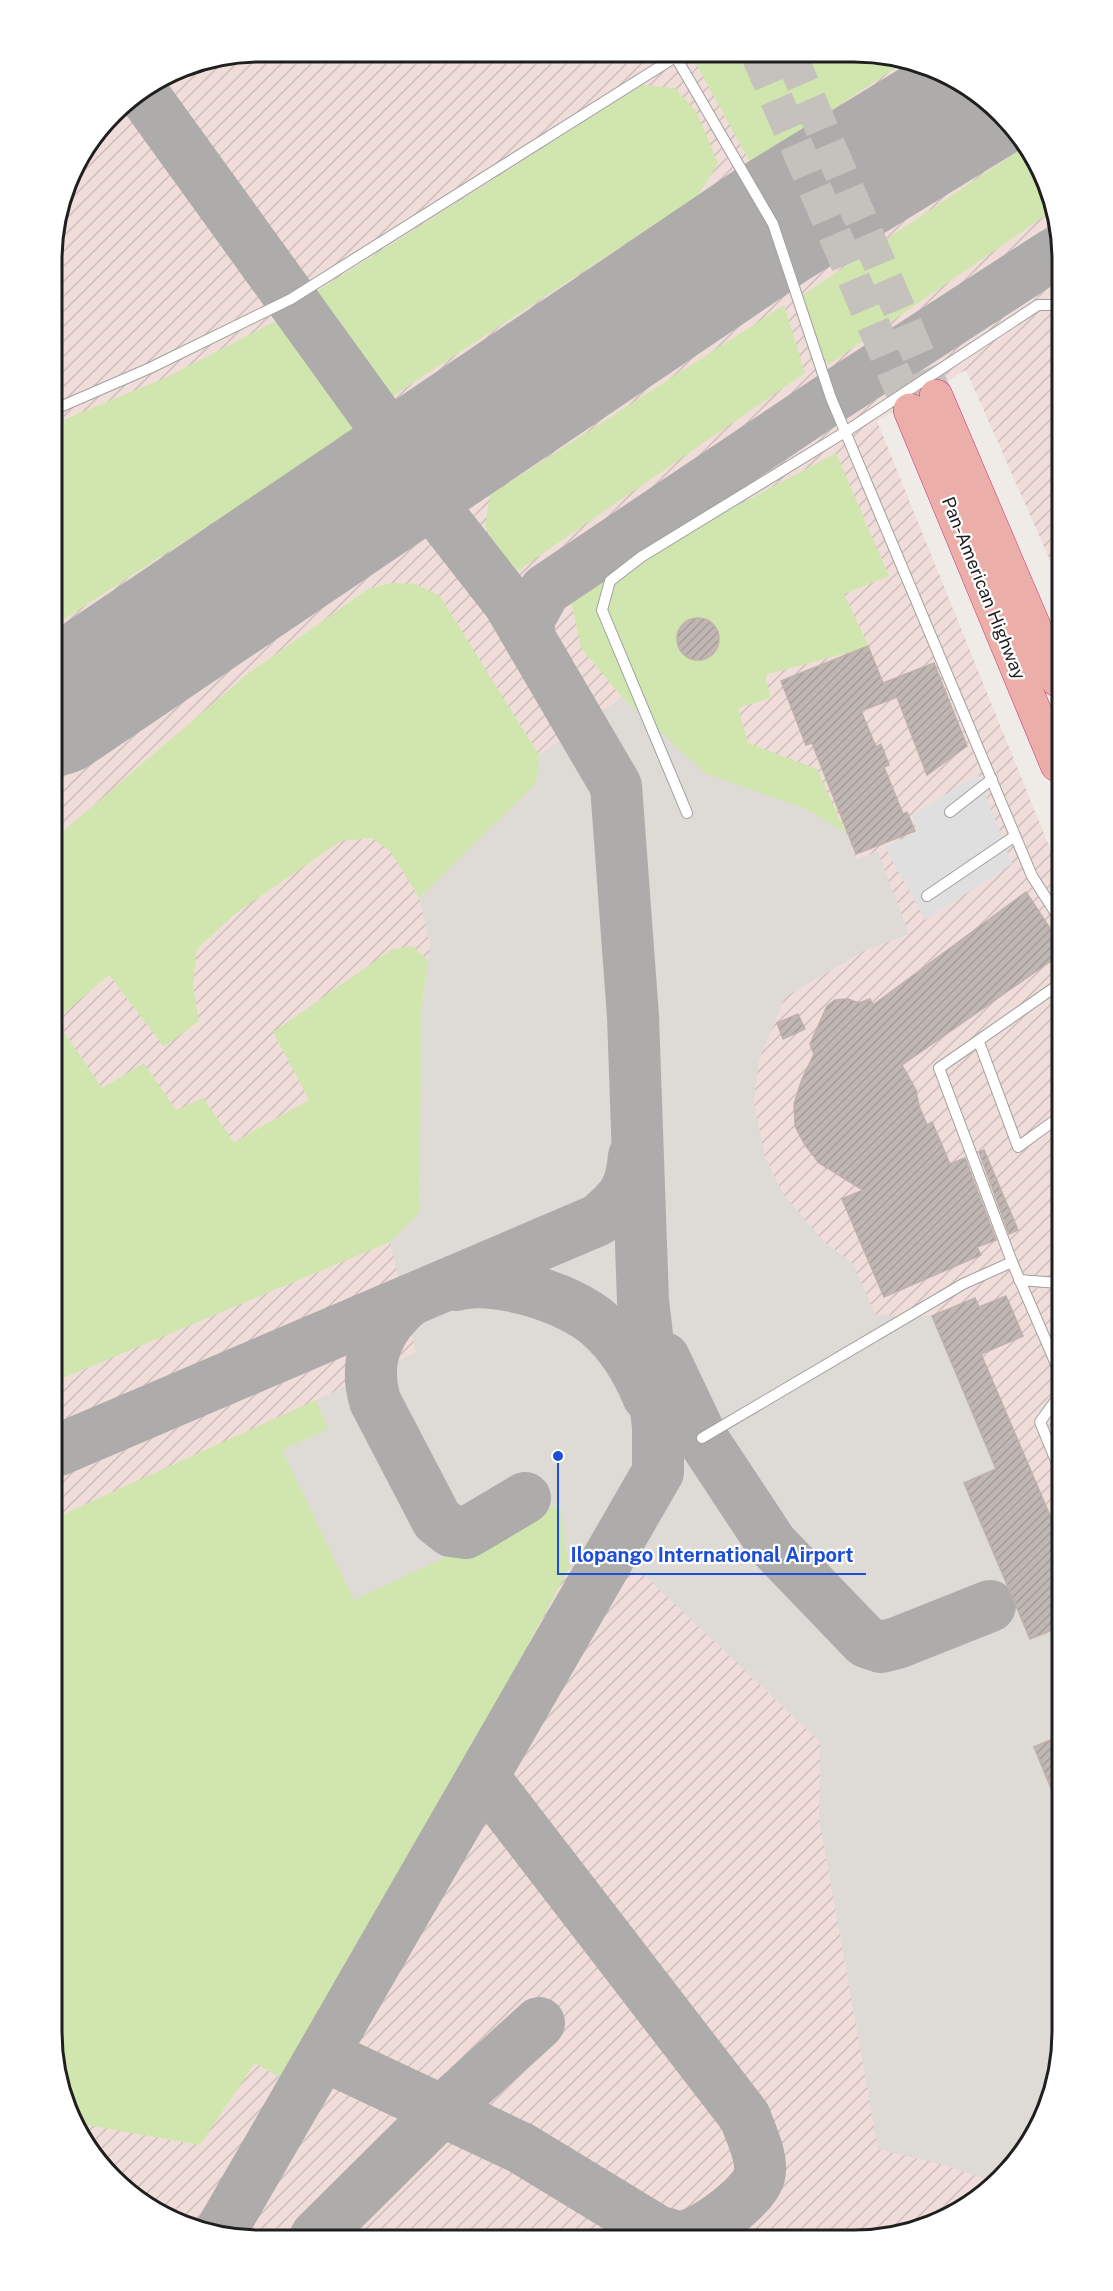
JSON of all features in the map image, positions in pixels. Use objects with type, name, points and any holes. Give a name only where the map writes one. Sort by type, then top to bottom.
[{"type":"highway","name":"Pan-American Highway","points":[[1052,669],[923,403],[1052,751]]},
{"type":"lane","points":[[62,406],[150,368],[291,299],[665,62]]},
{"type":"lane","points":[[680,62],[773,224],[831,398],[1014,836],[1032,876],[1052,907]]},
{"type":"lane","points":[[687,813],[602,610],[610,581],[641,557],[846,432],[1038,305],[1052,305]]},
{"type":"lane","points":[[950,812],[992,779]]},
{"type":"lane","points":[[927,896],[1014,836]]},
{"type":"lane","points":[[1051,1354],[1011,1262],[939,1068],[1052,990]]},
{"type":"lane","points":[[979,1042],[1018,1147],[1052,1123]]},
{"type":"lane","points":[[702,1438],[963,1284],[1011,1262]]},
{"type":"lane","points":[[1019,1280],[1051,1282]]},
{"type":"lane","points":[[1051,1406],[1040,1422],[1051,1449]]},
{"type":"shaded area","points":[[866,62],[892,65],[917,72],[964,95],[1002,129],[1025,161],[1045,208],[1052,260],[1052,565],[966,370],[877,421],[1052,853],[1051,2044],[1048,2070],[1041,2095],[1018,2142],[994,2172],[964,2196],[941,2209],[905,2223],[879,2228],[854,2230],[260,2230],[221,2226],[196,2219],[149,2196],[111,2162],[95,2142],[82,2119],[68,2083],[63,2057],[62,247],[68,208],[77,184],[102,139],[119,119],[149,95],[196,72],[234,63]]},
{"type":"shaded area","points":[[622,697],[706,774],[804,808],[846,833],[856,859],[878,852],[909,934],[864,951],[785,997],[759,1060],[754,1103],[765,1157],[784,1195],[821,1239],[853,1264],[876,1315],[932,1316],[996,1469],[964,1483],[1030,1639],[1051,1630],[1051,1740],[1034,1747],[1051,1788],[1051,2044],[1048,2070],[1031,2119],[1018,2142],[994,2172],[985,2179],[944,2165],[878,2149],[819,1818],[820,1742],[642,1573],[569,1569],[559,1503],[354,1600],[282,1450],[328,1429],[316,1400],[416,1352],[390,1242],[419,1213],[422,1006],[430,945],[419,898],[536,783],[539,755]]},
{"type":"shaded area","points":[[978,774],[1012,864],[925,920],[885,847],[917,832],[912,815]]},
{"type":"green space","points":[[695,62],[866,62],[898,67],[751,164]]},
{"type":"green space","points":[[642,85],[675,88],[696,111],[718,163],[698,196],[387,400],[311,295]]},
{"type":"green space","points":[[1019,151],[1025,161],[1046,215],[828,365],[795,300]]},
{"type":"green space","points":[[784,305],[805,373],[510,576],[485,526],[490,495]]},
{"type":"green space","points":[[280,319],[357,429],[62,621],[62,420],[165,378]]},
{"type":"green space","points":[[836,453],[889,576],[844,594],[869,647],[765,675],[771,698],[738,708],[748,743],[817,769],[846,833],[804,808],[706,774],[622,697],[581,648],[570,595]]},
{"type":"green space","points":[[391,583],[416,584],[440,596],[539,755],[536,783],[419,898],[390,851],[372,838],[341,841],[236,913],[197,949],[193,985],[199,1021],[164,1047],[109,975],[62,1015],[62,832],[246,675],[368,589]]},
{"type":"green space","points":[[412,946],[428,960],[422,1006],[419,1213],[390,1242],[62,1379],[62,1029],[102,1088],[144,1063],[176,1110],[203,1098],[234,1142],[309,1100],[273,1032],[392,949]]},
{"type":"green space","points":[[316,1400],[328,1429],[282,1450],[354,1600],[560,1503],[569,1569],[291,2084],[255,2063],[200,2145],[85,2125],[68,2083],[63,2057],[62,2032],[62,1515]]},
{"type":"building","points":[[698,618],[713,624],[719,639],[713,654],[698,660],[683,654],[677,639],[683,624]]},
{"type":"building","points":[[868,646],[883,683],[934,663],[967,746],[927,775],[897,697],[861,711],[876,747],[881,744],[889,765],[884,767],[903,814],[907,812],[915,831],[856,854],[812,743],[806,745],[781,681]]},
{"type":"building","points":[[1026,892],[1052,931],[1052,960],[902,1065],[916,1090],[919,1106],[927,1125],[932,1122],[950,1164],[965,1158],[996,1240],[977,1247],[981,1255],[884,1297],[842,1199],[863,1190],[819,1163],[805,1145],[795,1126],[794,1104],[802,1079],[814,1054],[810,1044],[827,1006],[835,1000],[848,999],[859,1003],[870,999],[873,1005]]},
{"type":"building","points":[[798,1014],[805,1029],[783,1039],[777,1023]]},
{"type":"building","points":[[984,1150],[1018,1230],[1009,1234],[979,1152]]},
{"type":"building","points":[[1006,1296],[1023,1336],[981,1354],[1051,1519],[1051,1631],[1030,1639],[964,1483],[996,1469],[932,1316],[975,1298],[979,1307]]},
{"type":"building","points":[[1051,1740],[1051,1789],[1034,1747]]},
{"type":"taxiway","points":[[146,98],[414,469]]},
{"type":"taxiway","points":[[528,634],[530,617],[545,590],[831,398],[1052,255]]},
{"type":"taxiway","points":[[441,516],[435,491],[437,472],[446,455],[463,436]]},
{"type":"taxiway","points":[[224,2226],[658,1472],[658,1427],[643,1301],[633,1016],[616,786],[509,603],[441,516],[424,504],[407,498],[384,500],[355,508]]},
{"type":"taxiway","points":[[62,1448],[598,1220],[625,1192],[631,1177],[634,1156]]},
{"type":"taxiway","points":[[456,1285],[472,1282],[510,1286],[551,1297],[586,1314],[607,1331],[621,1348],[639,1376],[648,1396]]},
{"type":"taxiway","points":[[410,1300],[389,1321],[376,1345],[372,1358],[372,1386],[375,1401],[437,1520],[451,1531],[466,1533],[525,1498]]},
{"type":"taxiway","points":[[664,1358],[702,1438],[772,1544],[866,1642],[881,1647],[897,1643],[990,1606]]},
{"type":"taxiway","points":[[484,1778],[745,2117],[760,2162],[759,2177],[740,2202],[701,2230]]},
{"type":"taxiway","points":[[322,2230],[442,2111],[539,2023]]},
{"type":"taxiway","points":[[323,2055],[521,2148],[656,2230]]},
{"type":"runway","points":[[62,705],[773,224],[972,102]]},
{"type":"tunnel","points":[[760,62],[910,410]]},
{"type":"tunnel","points":[[793,62],[936,396]]},
{"type":"place","name":"Ilopango International Airport","points":[[558,1456]]}]
